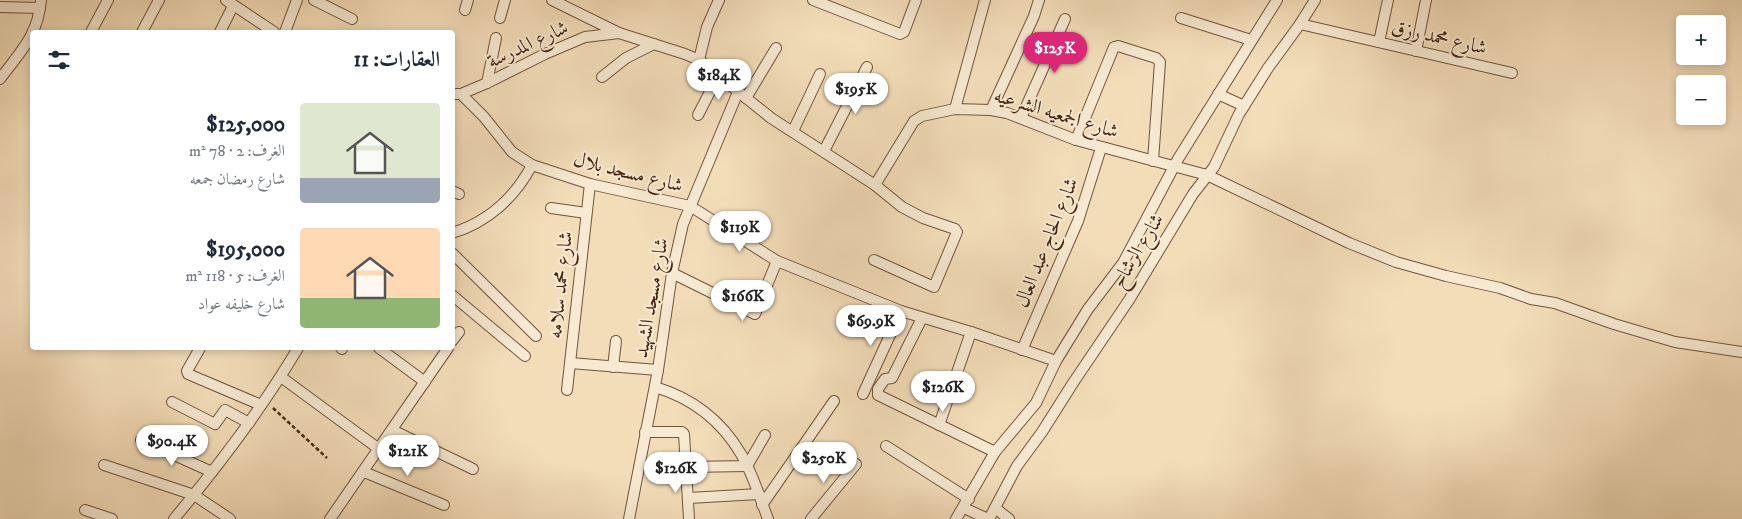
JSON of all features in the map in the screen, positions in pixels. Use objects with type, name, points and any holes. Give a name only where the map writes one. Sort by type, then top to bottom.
[{"type":"street","points":[[92,30],[108,0]]},
{"type":"street","points":[[143,30],[159,0]]},
{"type":"street","points":[[286,30],[296,0]]},
{"type":"street","points":[[314,0],[352,19]]},
{"type":"street","points":[[500,18],[504,0]]},
{"type":"street","points":[[552,0],[619,33]]},
{"type":"street","points":[[699,60],[707,27],[719,0]]},
{"type":"street","points":[[813,0],[900,34],[904,32],[916,0]]},
{"type":"street","points":[[955,109],[985,0]]},
{"type":"street","points":[[991,110],[1034,16],[1039,0]]},
{"type":"street","name":"شارع الرشاح","points":[[956,519],[968,506],[996,452],[1036,403],[1056,361],[1088,309],[1123,263],[1177,167],[1222,95],[1251,40],[1277,0]]},
{"type":"street","name":"شارع الرشاح","points":[[987,518],[995,508],[1017,466],[1042,432],[1139,284],[1204,174],[1219,158],[1241,104],[1300,24],[1315,0]]},
{"type":"street","points":[[1379,42],[1388,0]]},
{"type":"street","points":[[1416,50],[1426,0]]},
{"type":"street","points":[[221,30],[228,2],[271,30]]},
{"type":"street","points":[[0,7],[41,4],[39,16],[33,30]]},
{"type":"street","points":[[1181,18],[1251,40]]},
{"type":"street","points":[[1021,118],[1065,19]]},
{"type":"street","name":"شارع محمد رزق","points":[[1300,24],[1512,73]]},
{"type":"street","name":"شارع المدرسة","points":[[457,94],[487,83],[544,54],[585,37],[619,33],[699,60],[771,118],[875,185],[902,207],[923,218],[955,229],[957,233],[934,287],[874,260]]},
{"type":"street","points":[[0,79],[21,54],[30,36]]},
{"type":"street","points":[[487,83],[496,38]]},
{"type":"street","points":[[602,77],[626,58],[654,44]]},
{"type":"street","points":[[1076,140],[1114,47],[1118,46],[1158,58],[1160,62],[1153,160]]},
{"type":"street","name":"شارع مسجد الشهيد","points":[[629,519],[658,370],[672,273],[683,224],[742,95],[776,48]]},
{"type":"street","points":[[824,151],[867,67]]},
{"type":"street","points":[[793,131],[820,74]]},
{"type":"street","points":[[698,115],[718,76]]},
{"type":"street","name":"شارع مسجد بلال","points":[[457,94],[484,117],[512,152],[532,165],[590,184],[690,206],[777,261],[901,311],[971,332],[1056,361]]},
{"type":"street","points":[[1222,95],[1241,104]]},
{"type":"street","name":"شارع الجمعيه الشرعيه","points":[[875,185],[914,121],[922,116],[955,109],[991,110],[1021,118],[1101,148],[1204,174],[1349,243],[1396,262],[1492,286],[1531,299],[1554,303],[1665,340],[1742,352]]},
{"type":"street","name":"شارع الحاج عبد العال","points":[[1022,350],[1078,221],[1101,148]]},
{"type":"street","points":[[455,232],[473,225],[502,206],[514,194],[532,165]]},
{"type":"street","name":"شارع محمد سلامه","points":[[567,390],[590,184]]},
{"type":"street","points":[[551,208],[586,213]]},
{"type":"street","points":[[455,256],[536,336]]},
{"type":"street","points":[[672,273],[755,314],[777,261]]},
{"type":"street","points":[[455,298],[525,356]]},
{"type":"street","points":[[863,394],[901,311]]},
{"type":"street","points":[[922,318],[892,378],[885,379],[878,389],[880,396],[996,452]]},
{"type":"street","points":[[939,424],[971,332]]},
{"type":"street","points":[[613,367],[616,341]]},
{"type":"street","points":[[199,350],[187,373],[262,403]]},
{"type":"street","points":[[174,519],[235,444],[281,377],[297,350]]},
{"type":"street","points":[[383,350],[425,382]]},
{"type":"street","points":[[330,519],[447,350]]},
{"type":"street","points":[[570,363],[658,370]]},
{"type":"street","points":[[281,377],[379,449]]},
{"type":"street","points":[[655,386],[690,400],[705,411],[730,439],[747,466],[768,519]]},
{"type":"street","points":[[760,500],[834,401]]},
{"type":"street","points":[[172,402],[214,424],[225,410],[249,423]]},
{"type":"street","points":[[392,430],[473,469]]},
{"type":"street","points":[[645,432],[684,433],[689,519]]},
{"type":"street","points":[[747,466],[765,435]]},
{"type":"street","points":[[141,440],[212,472]]},
{"type":"street","points":[[886,446],[987,518]]},
{"type":"street","points":[[810,519],[856,464]]},
{"type":"street","points":[[104,465],[194,495],[230,519]]},
{"type":"street","points":[[686,467],[747,466]]},
{"type":"street","points":[[364,472],[444,504]]},
{"type":"street","points":[[689,498],[760,500]]},
{"type":"street","points":[[995,508],[1009,519]]},
{"type":"street","points":[[85,510],[112,519]]},
{"type":"path","points":[[262,403],[327,458]]}]
